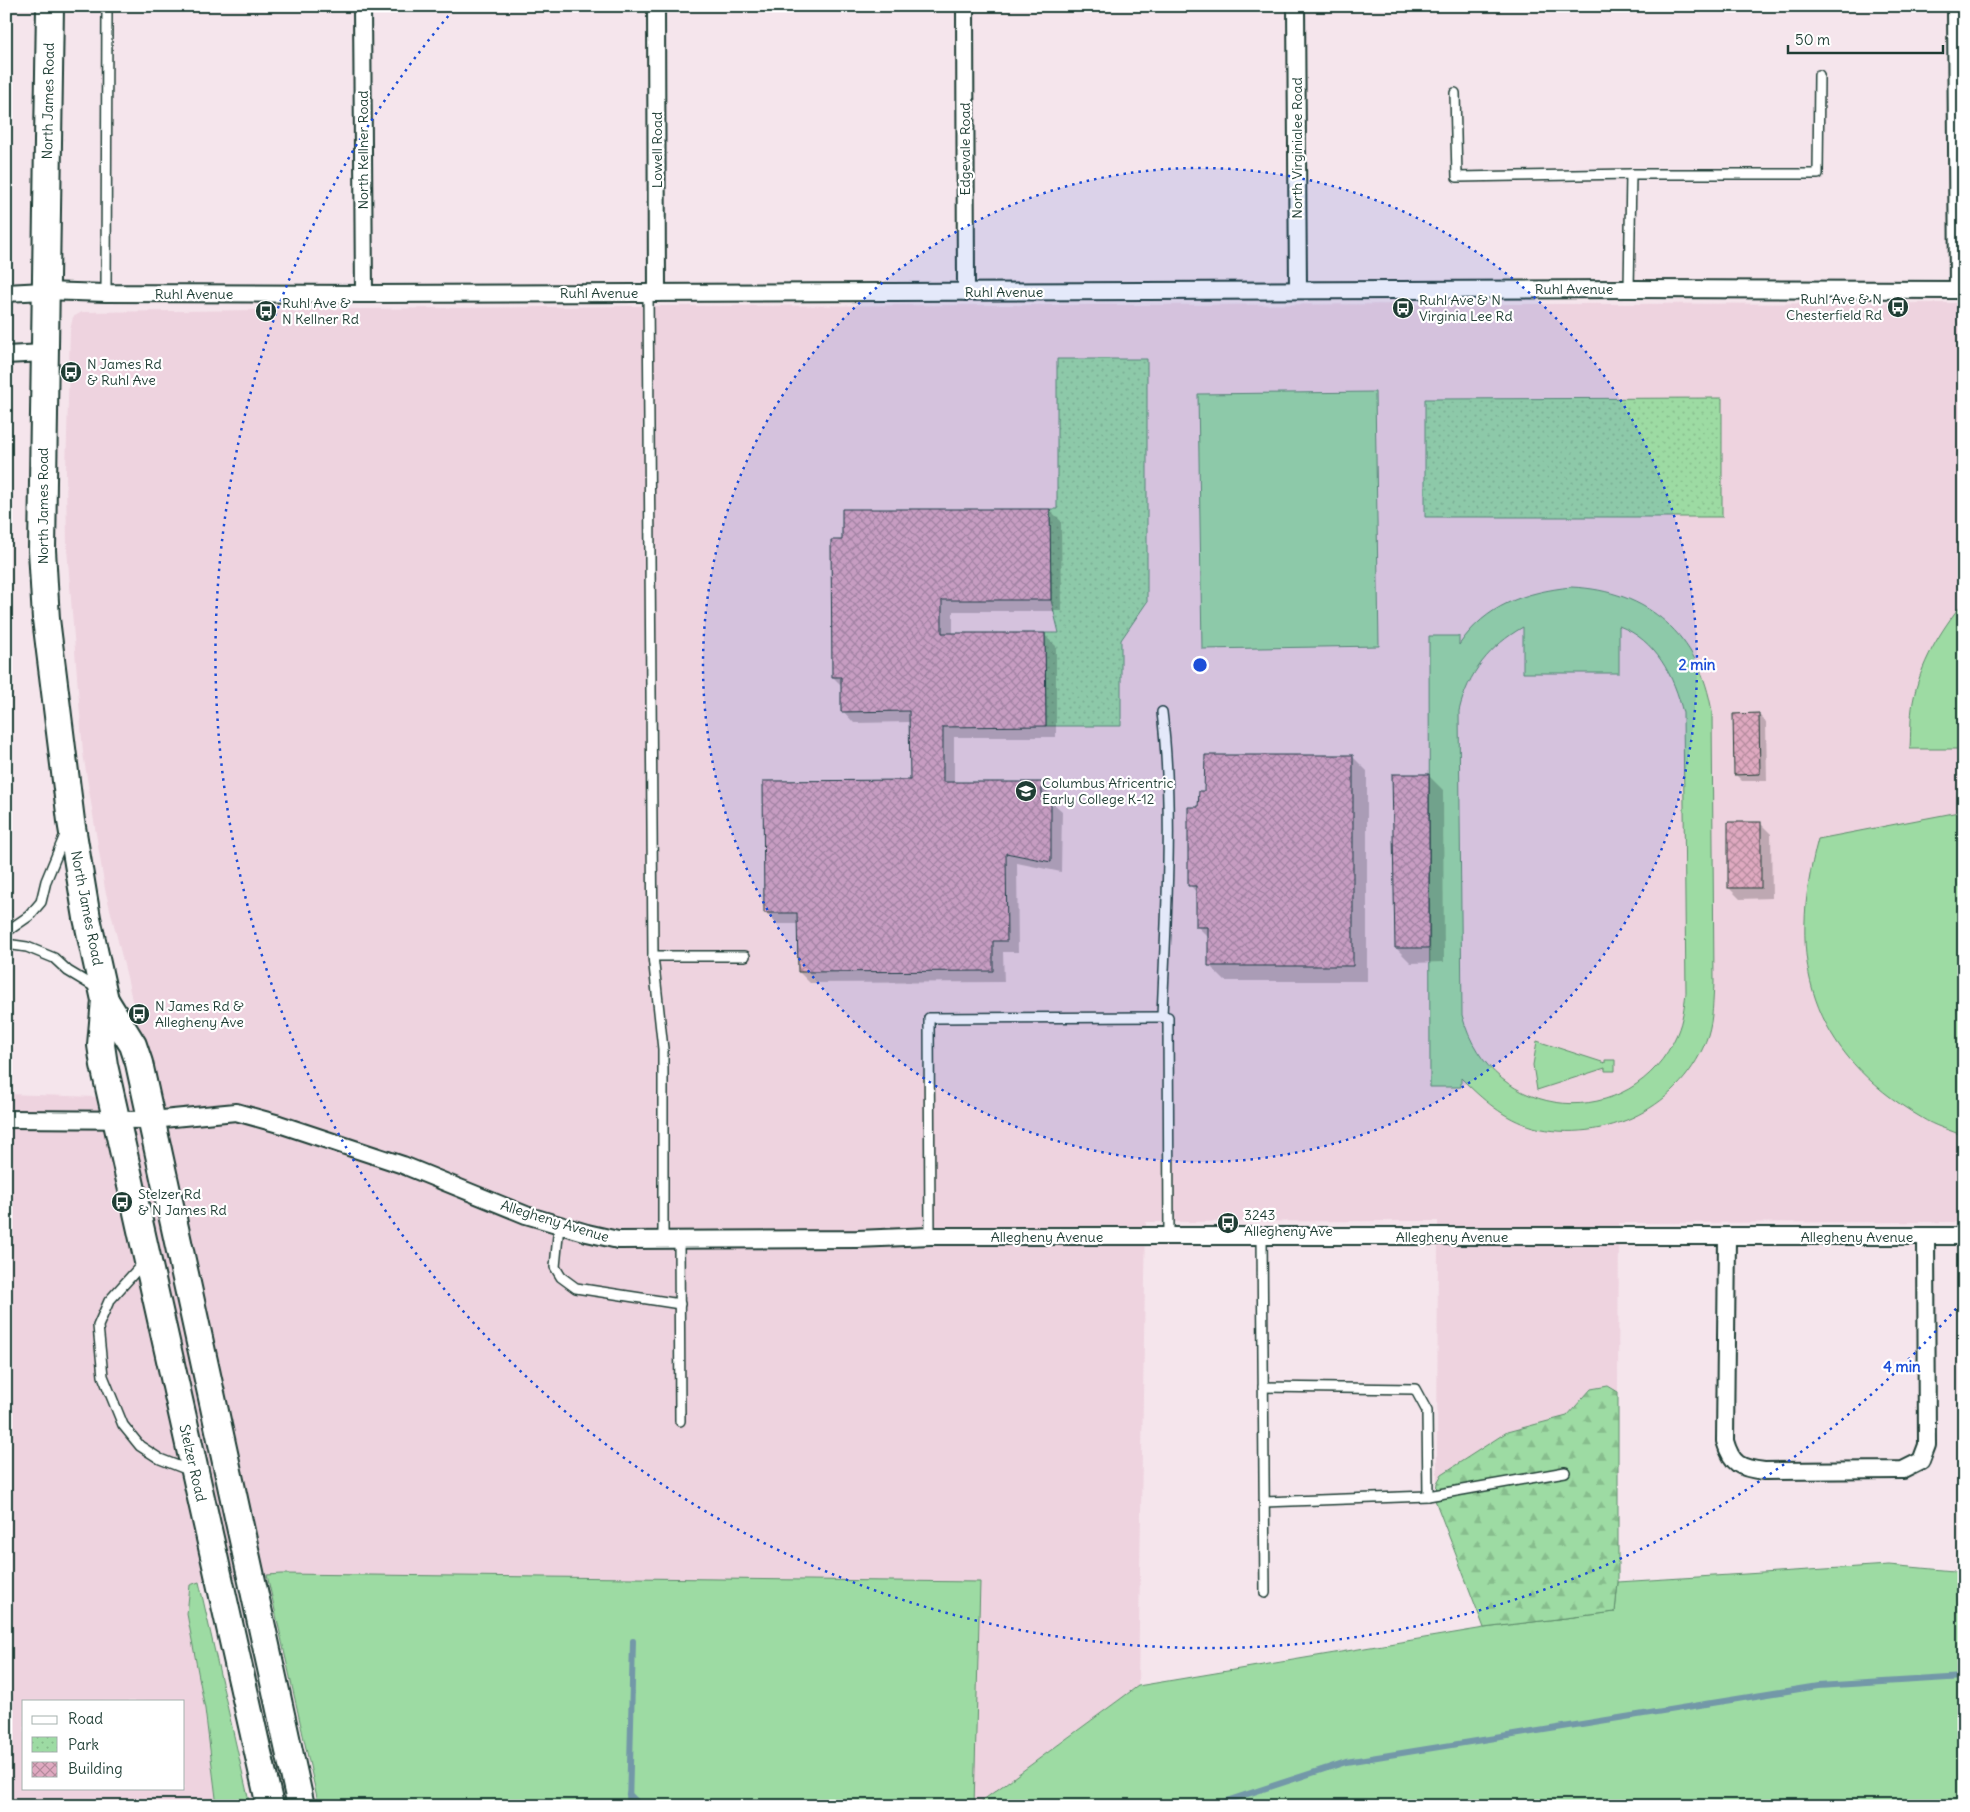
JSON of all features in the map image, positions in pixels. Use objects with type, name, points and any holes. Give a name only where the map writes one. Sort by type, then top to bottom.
[{"type":"main road","name":"North James Road","points":[[50,6],[44,290],[42,550],[45,610],[71,821],[87,918],[104,996],[101,1045],[117,1120]]},
{"type":"main road","name":"North James Road","points":[[104,996],[133,1045],[152,1120]]},
{"type":"main road","name":"Stelzer Road","points":[[117,1120],[270,1806]]},
{"type":"main road","points":[[152,1120],[301,1806]]},
{"type":"street","name":"North Kellner Road","points":[[362,6],[364,294]]},
{"type":"street","name":"Lowell Road","points":[[653,293],[656,6]]},
{"type":"street","name":"Edgevale Road","points":[[965,6],[966,292]]},
{"type":"street","name":"North Virginialee Road","points":[[1296,6],[1298,290]]},
{"type":"street","points":[[1956,6],[1961,290]]},
{"type":"street","name":"Ruhl Avenue","points":[[6,293],[44,290],[106,294],[1630,289],[1961,290]]},
{"type":"street","points":[[6,355],[44,353]]},
{"type":"street","name":"Allegheny Avenue","points":[[152,1120],[236,1112],[279,1124],[403,1165],[526,1215],[618,1240],[837,1239],[930,1236],[1169,1238],[1964,1236]]},
{"type":"street","points":[[6,1119],[152,1120]]},
{"type":"street","points":[[1727,1237],[1725,1441],[1730,1457],[1744,1469],[1764,1472],[1903,1470],[1921,1461],[1927,1444],[1926,1236]]},
{"type":"lane","points":[[106,294],[107,6]]},
{"type":"lane","points":[[1455,93],[1457,177],[1631,174],[1818,174],[1819,75]]},
{"type":"lane","points":[[1630,289],[1631,174]]},
{"type":"lane","points":[[653,293],[652,956],[663,1049],[671,1239],[680,1304],[680,1421]]},
{"type":"lane","points":[[1162,712],[1168,775],[1168,859],[1162,1017]]},
{"type":"lane","points":[[6,932],[29,916],[42,902],[46,881],[71,821]]},
{"type":"lane","points":[[6,944],[27,947],[54,958],[68,971],[104,996]]},
{"type":"lane","points":[[652,956],[745,956]]},
{"type":"lane","points":[[930,1236],[929,1018],[1168,1017],[1169,1238]]},
{"type":"lane","points":[[559,1225],[556,1267],[567,1283],[576,1288],[680,1304]]},
{"type":"lane","points":[[1262,1237],[1265,1593]]},
{"type":"lane","points":[[148,1258],[109,1302],[98,1326],[103,1376],[123,1425],[140,1446],[160,1459],[195,1473]]},
{"type":"lane","points":[[1263,1387],[1414,1389],[1427,1411],[1428,1496]]},
{"type":"lane","points":[[1264,1502],[1428,1496],[1566,1472]]},
{"type":"shaded area","name":"Columbus Africentric Early College K-12","points":[[1964,303],[1964,1222],[1619,1223],[1618,1392],[1608,1386],[1591,1389],[1567,1416],[1541,1425],[1442,1474],[1437,1483],[1438,1221],[1146,1222],[1138,1686],[975,1806],[282,1574],[199,1582],[190,1585],[187,1614],[205,1709],[217,1806],[6,1806],[6,1094],[128,1098],[158,1103],[152,1094],[127,977],[105,889],[83,753],[67,548],[66,470],[70,330],[73,317],[82,312],[630,306]]},
{"type":"green space","points":[[1057,359],[1147,359],[1147,602],[1121,640],[1121,726],[1046,726],[1045,633],[1059,633],[1051,600],[1051,570],[1028,569],[1050,549],[1050,509],[1057,509]]},
{"type":"green space","points":[[1375,392],[1379,646],[1202,649],[1198,394]]},
{"type":"green space","points":[[1722,398],[1722,517],[1425,517],[1425,399]]},
{"type":"green space","points":[[1571,587],[1599,590],[1624,597],[1646,608],[1666,622],[1682,640],[1696,661],[1706,685],[1712,712],[1714,983],[1712,1016],[1708,1035],[1697,1060],[1681,1082],[1661,1100],[1638,1115],[1613,1125],[1587,1130],[1560,1131],[1533,1127],[1512,1119],[1494,1107],[1461,1078],[1461,1087],[1430,1087],[1429,636],[1459,636],[1459,645],[1481,620],[1494,610],[1522,597]],"holes":[[[1619,626],[1643,640],[1662,661],[1669,673],[1683,713],[1686,993],[1684,1008],[1677,1034],[1656,1067],[1629,1089],[1597,1101],[1564,1103],[1531,1096],[1501,1078],[1477,1051],[1462,1015],[1459,711],[1468,685],[1482,662],[1500,643],[1523,627],[1523,673],[1619,673]]]},
{"type":"green space","points":[[1964,601],[1964,749],[1910,749],[1912,708],[1921,674],[1939,636]]},
{"type":"green space","points":[[1964,811],[1964,1136],[1922,1118],[1884,1092],[1854,1064],[1831,1033],[1816,999],[1807,963],[1805,924],[1809,883],[1818,839]]},
{"type":"green space","points":[[1537,1041],[1605,1063],[1605,1060],[1615,1060],[1615,1071],[1605,1071],[1605,1068],[1537,1090],[1533,1065]]},
{"type":"green space","points":[[1608,1386],[1618,1392],[1618,1582],[1615,1612],[1484,1628],[1435,1500],[1437,1483],[1442,1474],[1507,1432],[1567,1416],[1591,1389]]},
{"type":"green space","points":[[1889,1565],[1964,1572],[1964,1806],[975,1806],[1138,1686],[1484,1628],[1615,1612],[1618,1582]]},
{"type":"green space","points":[[267,1575],[980,1582],[974,1806],[319,1806]]},
{"type":"green space","points":[[199,1582],[250,1806],[217,1806],[205,1709],[187,1614],[190,1585]]},
{"type":"building","points":[[842,509],[1050,509],[1051,600],[942,600],[942,633],[1045,633],[1046,726],[943,727],[943,782],[1042,782],[1042,798],[1051,799],[1051,862],[1006,853],[1007,941],[993,941],[993,971],[798,972],[797,913],[764,913],[763,781],[910,780],[909,711],[841,712],[841,677],[832,677],[831,540],[842,540]]},
{"type":"building","points":[[1759,713],[1760,774],[1734,775],[1733,714]]},
{"type":"building","points":[[1205,755],[1353,755],[1353,966],[1208,966],[1208,927],[1196,927],[1196,886],[1188,886],[1188,807],[1198,807],[1199,791],[1204,791]]},
{"type":"building","points":[[1392,774],[1429,774],[1429,948],[1395,948]]},
{"type":"building","points":[[1728,822],[1761,822],[1761,888],[1728,888]]},
{"type":"waterway","points":[[629,1806],[633,1641]]},
{"type":"waterway","points":[[1211,1806],[1346,1762],[1818,1686],[1964,1677]]},
{"type":"waterway","points":[[629,1794],[641,1806]]},
{"type":"place","name":"Ruhl Ave & N Chesterfield Rd","points":[[1898,307]]},
{"type":"place","name":"Ruhl Ave & N Virginia Lee Rd","points":[[1403,308]]},
{"type":"place","name":"Ruhl Ave & N Kellner Rd","points":[[266,311]]},
{"type":"place","name":"N James Rd & Ruhl Ave","points":[[71,372]]},
{"type":"place","name":"Columbus Africentric Early College K-12","points":[[1026,791]]},
{"type":"place","name":"N James Rd & Allegheny Ave","points":[[139,1014]]},
{"type":"place","name":"Stelzer Rd & N James Rd","points":[[122,1202]]},
{"type":"place","name":"3243 Allegheny Ave","points":[[1228,1223]]}]
